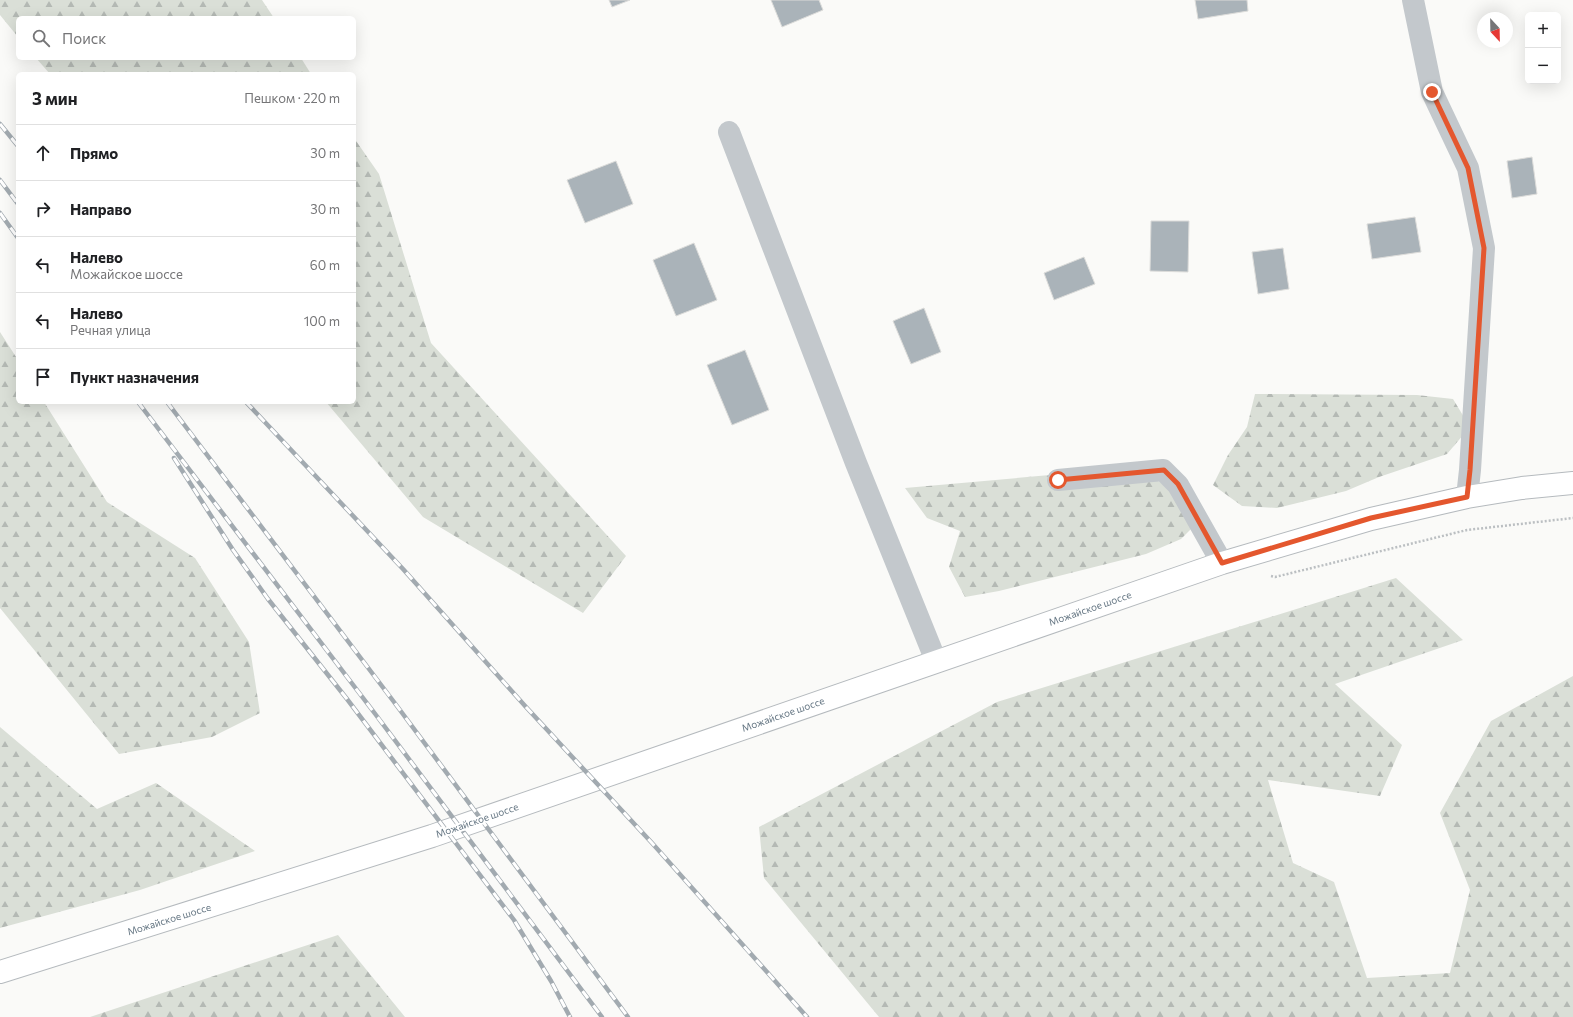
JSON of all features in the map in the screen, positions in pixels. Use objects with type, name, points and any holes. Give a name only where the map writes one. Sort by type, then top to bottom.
[{"type":"main road","name":"Можайское шоссе","points":[[0,972],[432,836],[936,660],[1222,563],[1371,518],[1467,497],[1522,488],[1573,483]]},
{"type":"street","points":[[1413,0],[1432,92],[1468,168],[1484,248],[1467,497]]},
{"type":"street","points":[[729,132],[853,455],[936,660]]},
{"type":"street","points":[[1058,480],[1164,470],[1178,484],[1222,563]]},
{"type":"path","points":[[1268,575],[1275,577],[1468,530],[1573,518]]},
{"type":"green space","points":[[0,0],[262,0],[273,16],[16,16],[16,35],[0,15]]},
{"type":"green space","points":[[38,60],[302,60],[310,72],[48,72]]},
{"type":"green space","points":[[356,141],[379,174],[431,343],[626,556],[583,613],[423,517],[328,404],[356,404]]},
{"type":"green space","points":[[0,332],[16,357],[16,404],[45,404],[107,502],[195,558],[249,642],[260,713],[212,737],[119,754],[0,608]]},
{"type":"green space","points":[[1255,394],[1417,395],[1453,399],[1470,427],[1447,454],[1379,477],[1346,491],[1277,508],[1242,506],[1213,485],[1228,455],[1247,427]]},
{"type":"green space","points":[[1140,467],[1204,516],[1181,539],[1146,554],[999,591],[965,597],[949,567],[960,531],[927,518],[905,488]]},
{"type":"green space","points":[[1396,578],[1463,640],[1335,684],[1402,745],[1380,796],[1268,780],[1293,863],[1334,882],[1367,978],[1450,973],[1470,890],[1440,813],[1491,721],[1573,676],[1573,1017],[879,1017],[764,878],[759,827],[997,702]]},
{"type":"green space","points":[[0,727],[97,809],[156,783],[255,851],[140,890],[0,928]]},
{"type":"green space","points":[[338,935],[405,1017],[90,1017]]},
{"type":"building","points":[[609,0],[630,0],[612,7]]},
{"type":"building","points":[[771,0],[819,0],[823,10],[782,27]]},
{"type":"building","points":[[1195,0],[1247,0],[1248,11],[1198,19]]},
{"type":"building","points":[[1532,157],[1537,194],[1512,198],[1507,161]]},
{"type":"building","points":[[616,161],[633,204],[585,223],[567,180]]},
{"type":"building","points":[[1415,217],[1421,252],[1372,259],[1367,224]]},
{"type":"building","points":[[1151,221],[1189,221],[1188,272],[1150,271]]},
{"type":"building","points":[[694,243],[717,300],[676,316],[653,260]]},
{"type":"building","points":[[1283,248],[1289,289],[1258,294],[1252,252]]},
{"type":"building","points":[[1084,257],[1095,284],[1054,300],[1044,273]]},
{"type":"building","points":[[924,308],[941,352],[911,364],[893,321]]},
{"type":"building","points":[[745,350],[769,410],[732,425],[707,365]]},
{"type":"railway","points":[[0,124],[16,144]]},
{"type":"railway","points":[[0,180],[16,201]]},
{"type":"railway","points":[[0,213],[16,235]]},
{"type":"railway","points":[[140,404],[376,715],[602,1017]]},
{"type":"railway","points":[[169,404],[394,702],[628,1017]]},
{"type":"railway","points":[[248,404],[403,569],[526,707],[652,843],[807,1017]]},
{"type":"railway","points":[[174,458],[233,550],[268,599],[347,699],[514,920],[551,981],[570,1017]]},
{"type":"route","points":[[1058,480],[1164,470],[1178,484],[1222,563],[1371,518],[1467,497],[1484,248],[1468,168],[1432,92]]}]
